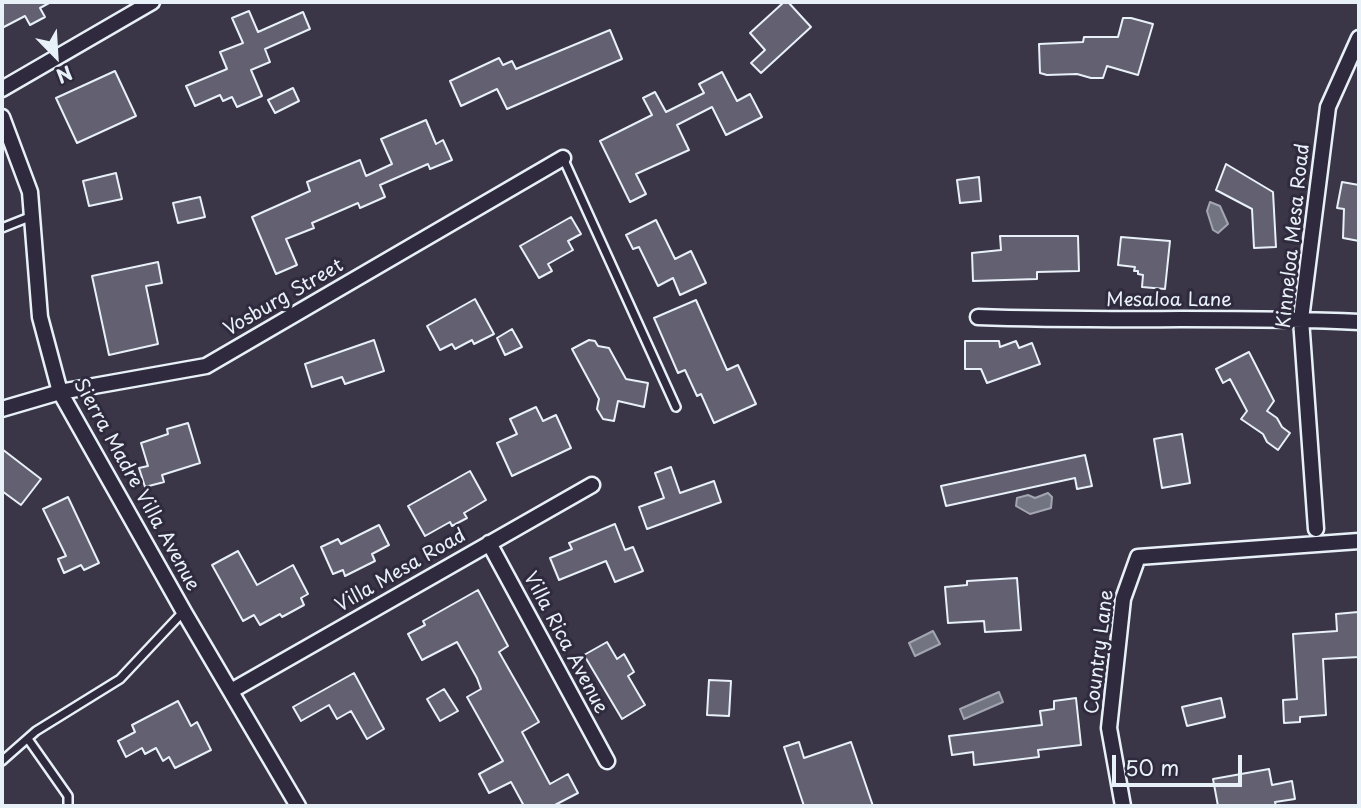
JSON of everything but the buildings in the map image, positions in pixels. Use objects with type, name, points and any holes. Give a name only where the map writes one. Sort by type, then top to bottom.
[{"type":"street","points":[[2,89],[152,2]]},
{"type":"street","name":"Kinneloa Mesa Road","points":[[1316,536],[1301,319],[1328,107],[1359,38]]},
{"type":"street","name":"Sierra Madre Villa Avenue","points":[[2,117],[30,192],[40,317],[60,391],[184,612],[298,806]]},
{"type":"street","name":"Vosburg Street","points":[[2,409],[60,391],[206,366],[562,159]]},
{"type":"street","name":"Mesaloa Lane","points":[[978,317],[1070,320],[1301,319],[1359,322]]},
{"type":"street","name":"Villa Mesa Road","points":[[231,691],[592,485]]},
{"type":"street","name":"Country Lane","points":[[1124,806],[1109,728],[1123,599],[1138,558],[1316,536],[1359,541]]},
{"type":"street","name":"Villa Rica Avenue","points":[[489,543],[607,761]]},
{"type":"lane","points":[[562,159],[676,407]]},
{"type":"lane","points":[[2,228],[32,216]]},
{"type":"lane","points":[[2,761],[28,739],[120,679],[184,612]]},
{"type":"lane","points":[[28,739],[68,796],[68,806]]},
{"type":"water","points":[[1210,202],[1220,206],[1228,224],[1218,233],[1213,230],[1207,211]]},
{"type":"water","points":[[1048,493],[1052,497],[1051,508],[1030,514],[1016,506],[1017,498],[1028,495],[1035,498]]},
{"type":"water","points":[[933,631],[940,644],[915,656],[909,643]]},
{"type":"water","points":[[999,692],[1003,702],[964,719],[960,709]]}]
